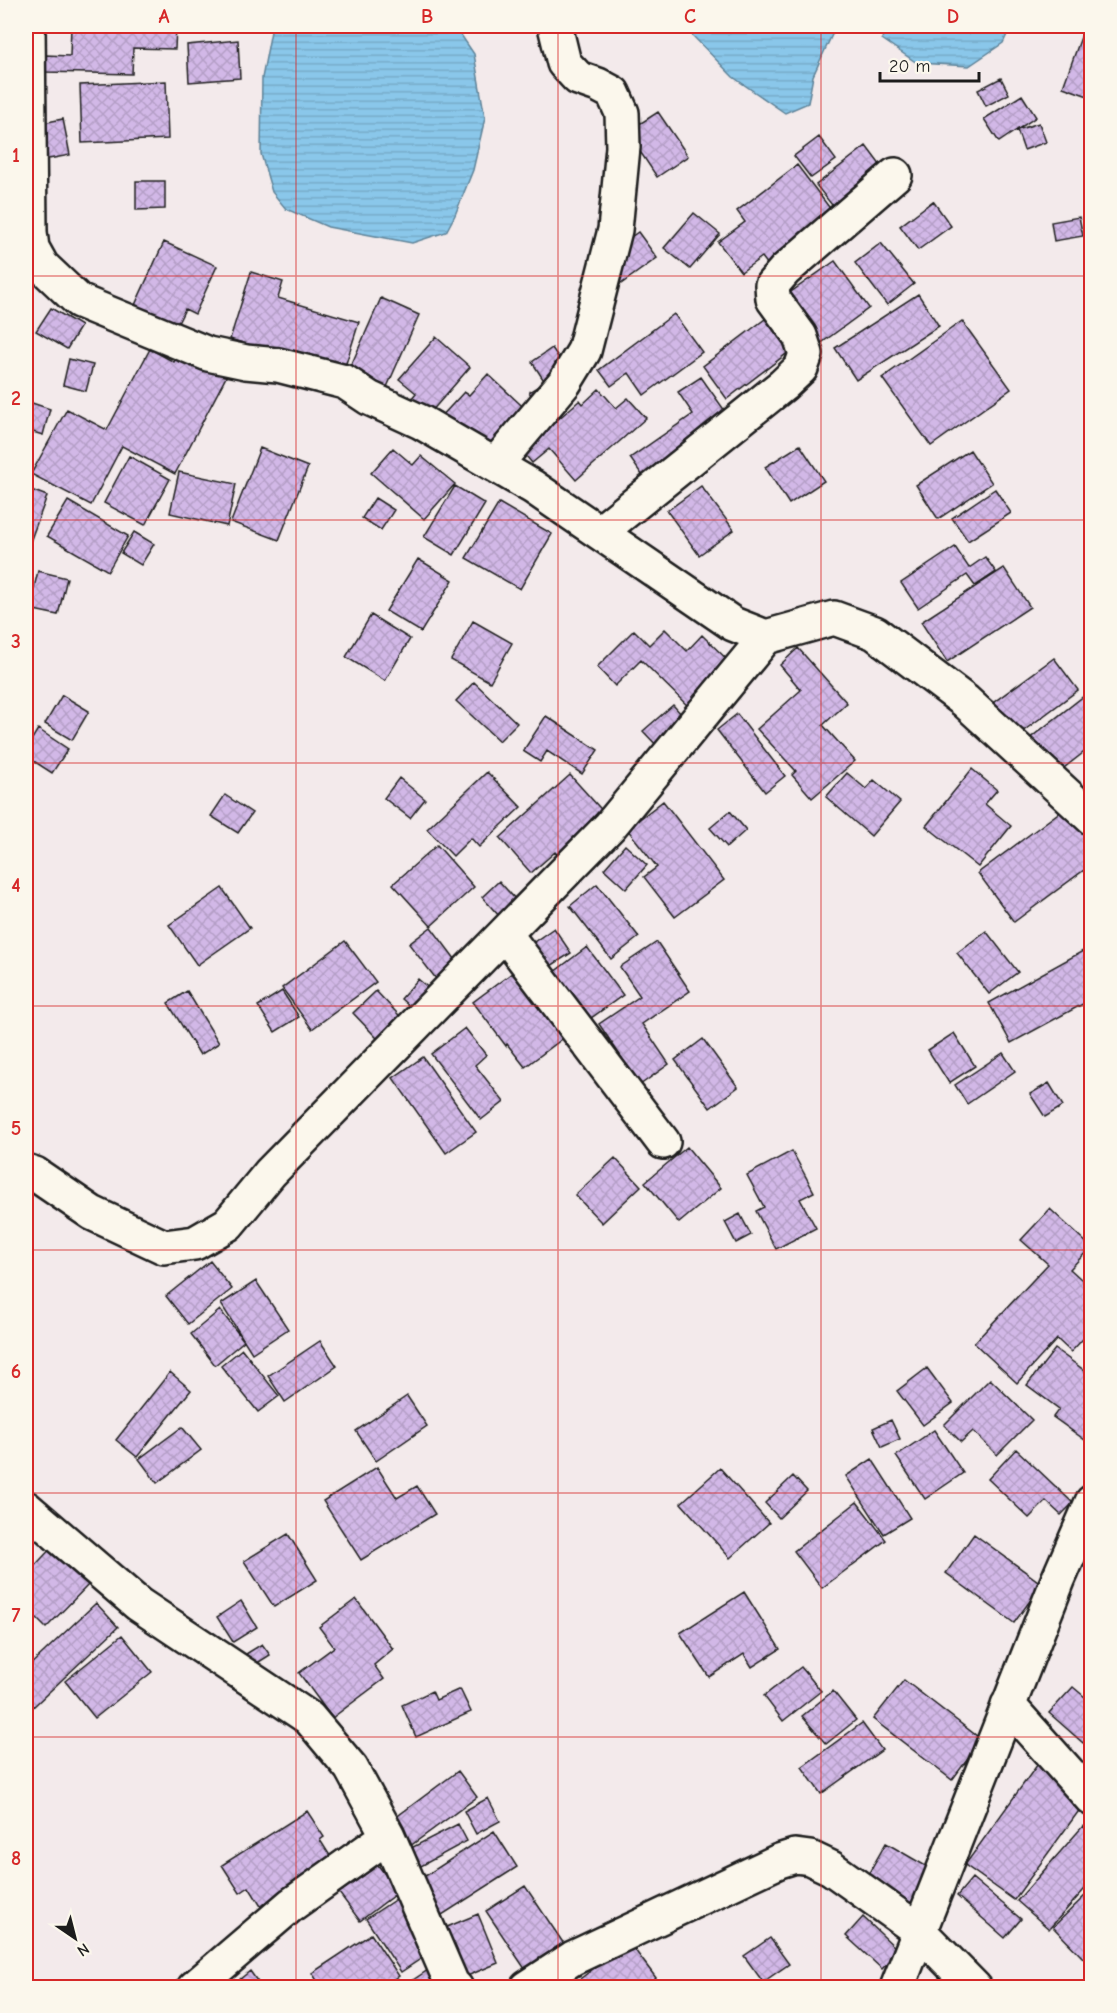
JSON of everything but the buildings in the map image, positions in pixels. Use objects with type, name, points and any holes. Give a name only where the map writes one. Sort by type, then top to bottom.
[{"type":"street","points":[[28,26],[30,232],[34,274],[79,301],[208,354],[246,362],[278,364],[345,382],[369,398],[421,422],[533,487],[733,624],[766,637]]},
{"type":"street","points":[[495,465],[566,382],[584,351],[615,230],[624,147],[622,113],[614,93],[578,78],[564,63],[555,26]]},
{"type":"street","points":[[600,532],[801,368],[806,354],[800,336],[773,299],[772,285],[785,270],[894,175]]},
{"type":"street","points":[[26,1171],[35,1174],[92,1213],[164,1247],[195,1243],[228,1224],[270,1173],[609,826],[766,637],[834,618],[875,633],[965,701],[1092,818]]},
{"type":"street","points":[[505,934],[663,1142]]},
{"type":"street","points":[[897,1988],[1008,1705],[1092,1502]]},
{"type":"street","points":[[26,1508],[138,1604],[309,1718],[351,1768],[388,1836],[439,1955],[456,1988]]},
{"type":"street","points":[[1008,1705],[1092,1799]]},
{"type":"street","points":[[194,1988],[291,1905],[388,1836]]},
{"type":"street","points":[[527,1988],[573,1958],[779,1861],[795,1856],[810,1858],[831,1868],[918,1930],[975,1988]]},
{"type":"water","points":[[272,26],[455,26],[474,54],[485,118],[473,170],[446,232],[412,243],[328,227],[286,209],[272,192],[261,154],[262,78]]},
{"type":"water","points":[[690,26],[836,26],[813,76],[808,103],[785,113],[733,77],[691,34]]},
{"type":"water","points":[[885,26],[1011,26],[1003,43],[969,66],[917,63],[882,39]]}]
